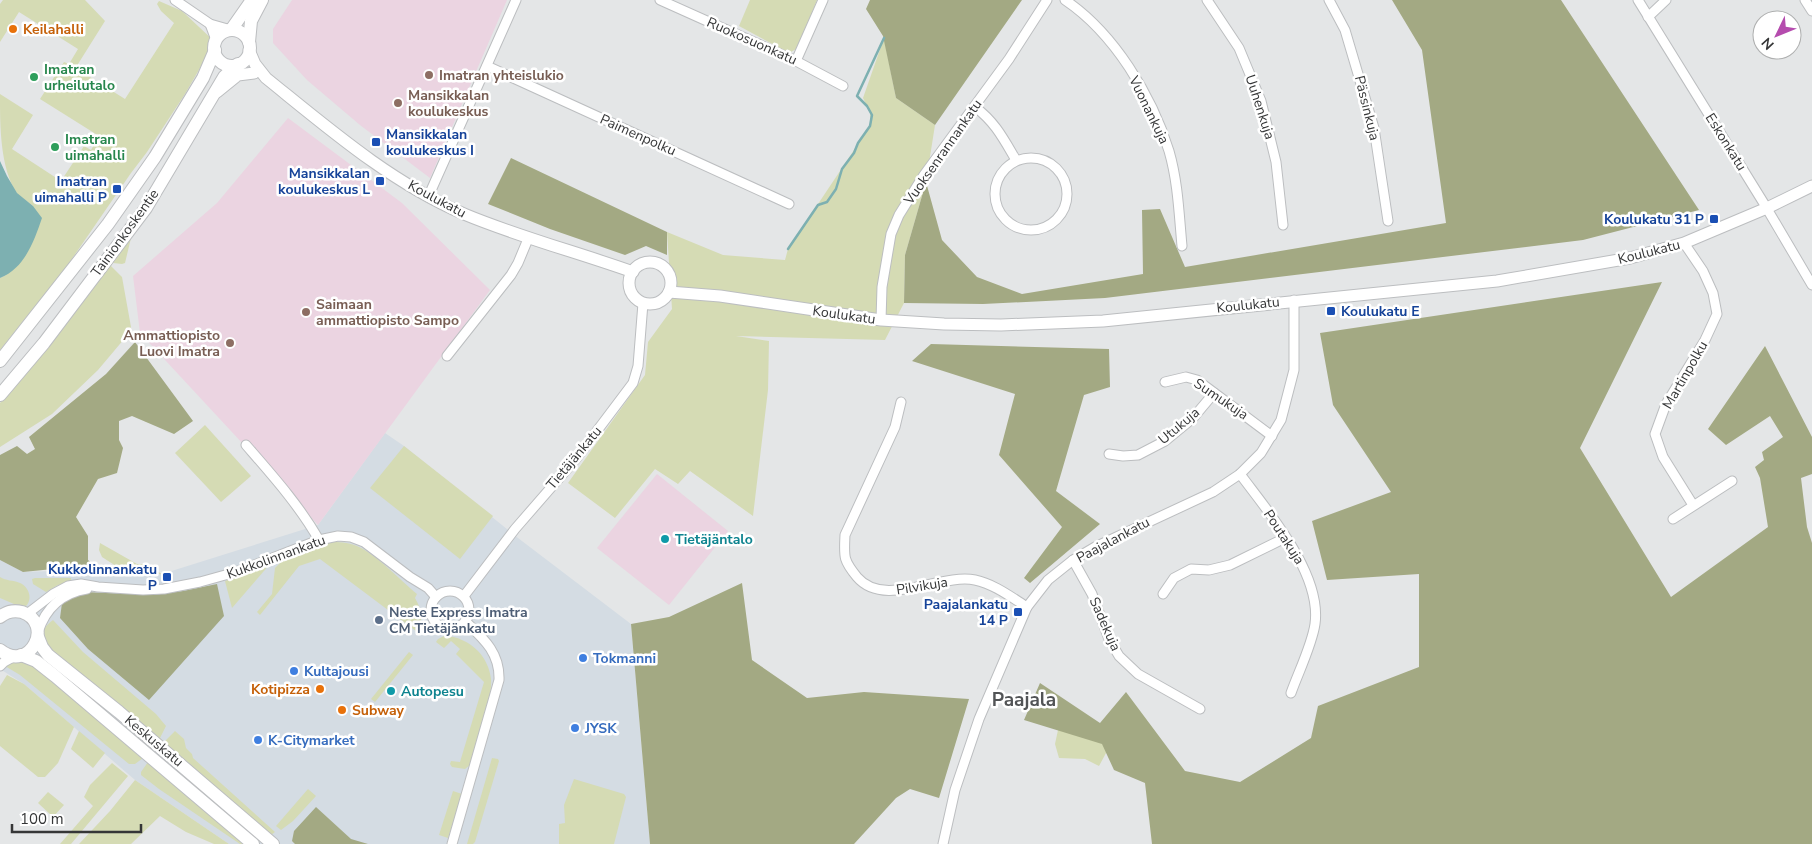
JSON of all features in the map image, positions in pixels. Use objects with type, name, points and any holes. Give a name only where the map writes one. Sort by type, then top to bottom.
[{"type":"main road","points":[[252,0],[231,30],[220,35],[215,45],[216,56],[224,64],[238,64],[245,59],[249,46],[251,21],[262,0]]},
{"type":"main road","points":[[231,30],[242,33],[249,46]]},
{"type":"main road","name":"Tainionkoskentie","points":[[0,361],[108,224],[134,186],[203,78],[215,45]]},
{"type":"main road","name":"Tainionkoskentie","points":[[0,395],[44,343],[146,208],[224,76],[238,64]]},
{"type":"main road","points":[[0,604],[13,611],[27,614]]},
{"type":"main road","points":[[0,617],[13,611]]},
{"type":"main road","name":"Keskuskatu","points":[[27,614],[36,624],[42,648],[48,655],[119,712],[274,844]]},
{"type":"main road","points":[[18,656],[32,648],[38,636]]},
{"type":"main road","name":"Keskuskatu","points":[[0,650],[6,654],[36,661],[254,844]]},
{"type":"street","points":[[175,0],[210,24],[231,30]]},
{"type":"street","points":[[429,195],[516,0]]},
{"type":"street","name":"Ruokosuonkatu","points":[[660,0],[670,2],[796,61],[843,86]]},
{"type":"street","points":[[796,61],[823,0]]},
{"type":"street","name":"Vuoksenrannankatu","points":[[881,320],[882,287],[890,234],[899,215],[924,175],[1009,59],[1047,0]]},
{"type":"street","name":"Vuonankuja","points":[[1065,0],[1082,12],[1102,32],[1140,85],[1169,152],[1175,179],[1182,246]]},
{"type":"street","name":"Uuhenkuja","points":[[1207,0],[1239,48],[1261,101],[1276,162],[1284,225]]},
{"type":"street","name":"Pässinkuja","points":[[1330,0],[1345,30],[1374,128],[1388,221]]},
{"type":"street","name":"Eskonkatu","points":[[1638,0],[1767,208],[1812,285]]},
{"type":"street","points":[[1648,17],[1666,0]]},
{"type":"street","points":[[1805,0],[1812,11]]},
{"type":"street","points":[[210,24],[215,45]]},
{"type":"street","points":[[249,46],[255,64],[266,78]]},
{"type":"street","points":[[238,64],[266,78]]},
{"type":"street","name":"Paimenpolku","points":[[487,66],[789,204]]},
{"type":"street","points":[[215,93],[238,75],[254,73]]},
{"type":"street","name":"Koulukatu","points":[[266,78],[377,165],[462,213],[528,239],[633,272]]},
{"type":"street","points":[[975,107],[988,116],[996,126],[1016,160]]},
{"type":"street","points":[[1028,158],[1042,159],[1054,165],[1063,176],[1067,187],[1067,199],[1063,211],[1056,220],[1046,227],[1034,230],[1016,226],[1010,223],[1002,214],[996,203],[995,191],[998,179],[1005,169],[1016,160],[1028,158]]},
{"type":"street","name":"Koulukatu","points":[[669,292],[720,296],[881,320],[1001,325],[1103,321],[1294,300],[1497,281],[1630,258],[1684,243],[1767,208],[1812,186]]},
{"type":"street","points":[[447,356],[511,275],[528,239]]},
{"type":"street","name":"Martinpolku","points":[[1684,243],[1703,271],[1713,293],[1717,314],[1705,340],[1666,404],[1655,434],[1663,457],[1693,506]]},
{"type":"street","points":[[643,264],[657,264],[663,267],[670,278],[669,292],[661,301],[655,304],[642,303],[633,295],[630,278],[633,272],[643,264]]},
{"type":"street","name":"Paajalankatu","points":[[943,844],[955,790],[979,719],[1027,606],[1048,580],[1074,560],[1104,542],[1213,492],[1240,474],[1261,453],[1281,420],[1294,370],[1294,300]]},
{"type":"street","name":"Tietäjänkatu","points":[[464,596],[515,528],[575,460],[633,382],[638,366],[642,303]]},
{"type":"street","name":"Sumukuja","points":[[1165,382],[1186,377],[1197,380],[1272,436]]},
{"type":"street","name":"Utukuja","points":[[1109,454],[1123,456],[1138,455],[1165,441],[1193,418],[1214,393]]},
{"type":"street","name":"Pilvikuja","points":[[901,402],[895,427],[845,535],[844,552],[846,565],[862,583],[872,589],[886,592],[942,581],[974,580],[992,586],[1027,606]]},
{"type":"street","points":[[246,445],[308,520],[319,540]]},
{"type":"street","name":"Poutakuja","points":[[1240,474],[1306,571],[1316,607],[1315,626],[1291,692]]},
{"type":"street","points":[[1673,519],[1732,481]]},
{"type":"street","name":"Kukkolinnankatu","points":[[27,614],[61,589],[81,584],[143,590],[164,589],[236,572],[319,540],[338,536],[351,537],[364,542],[428,588],[436,597]]},
{"type":"street","points":[[1163,594],[1174,578],[1191,569],[1209,570],[1230,565],[1285,538]]},
{"type":"street","name":"Sadekuja","points":[[1074,560],[1092,594],[1109,639],[1118,656],[1138,674],[1200,709]]},
{"type":"street","name":"Kukkolinnankatu","points":[[38,636],[46,615],[57,601],[76,591],[98,587]]},
{"type":"street","points":[[456,591],[464,596],[470,608],[466,622],[460,627],[453,630],[445,629],[433,620],[432,604],[441,592],[456,591]]},
{"type":"street","points":[[452,844],[499,680],[500,670],[492,649],[466,622]]},
{"type":"street","points":[[0,666],[4,662],[18,656]]},
{"type":"shaded area","name":"Mansikkalan koulukeskus","points":[[292,0],[507,0],[430,178],[360,125],[307,80],[273,43],[273,29]]},
{"type":"shaded area","name":"Saimaan ammattiopisto Sampo","points":[[288,118],[402,203],[490,290],[318,525],[140,333],[133,276],[217,203]]},
{"type":"shaded area","points":[[385,433],[631,624],[650,844],[229,844],[135,780],[24,684],[0,669],[0,560],[23,572],[82,570],[130,575],[162,574],[318,525]]},
{"type":"shaded area","points":[[657,474],[728,531],[669,605],[597,548]]},
{"type":"green space","points":[[3,0],[85,0],[105,21],[78,64],[82,72],[125,99],[174,23],[161,11],[157,4],[159,1],[182,11],[215,42],[185,94],[147,152],[67,266],[0,350],[0,278],[6,275],[33,206],[17,194],[7,172],[2,146],[0,94],[33,115],[12,149],[61,181],[84,146],[91,150],[99,136],[40,99],[64,62],[69,64],[78,49],[19,12],[0,42],[0,4]]},
{"type":"green space","points":[[750,0],[817,0],[798,48],[789,53],[739,26]]},
{"type":"green space","points":[[870,0],[1022,0],[935,125],[896,98],[883,36],[866,9]]},
{"type":"green space","points":[[1392,0],[1561,0],[1699,210],[1583,240],[1105,298],[983,304],[904,303],[905,255],[926,182],[942,240],[977,277],[1022,294],[1143,274],[1142,210],[1160,209],[1185,267],[1446,223],[1422,50]]},
{"type":"green space","points":[[884,38],[896,98],[935,125],[926,182],[905,255],[904,303],[885,340],[736,336],[769,341],[768,390],[753,516],[690,471],[678,484],[655,469],[615,518],[568,483],[645,375],[648,342],[672,309],[667,232],[723,255],[785,260],[788,249],[870,126],[870,112],[863,98]]},
{"type":"green space","points":[[511,158],[667,232],[667,255],[646,246],[625,255],[550,229],[488,204]]},
{"type":"green space","points":[[131,232],[125,263],[113,263],[111,266],[122,277],[131,327],[130,332],[98,370],[52,414],[0,447],[0,403],[45,349]]},
{"type":"green space","points":[[1662,282],[1580,448],[1671,597],[1768,527],[1760,478],[1755,467],[1764,460],[1762,452],[1783,437],[1770,416],[1726,445],[1708,429],[1765,346],[1812,437],[1812,474],[1801,478],[1807,527],[1812,543],[1812,844],[1152,844],[1145,783],[1114,770],[1102,744],[1024,720],[1040,683],[1100,723],[1126,692],[1185,771],[1240,782],[1311,738],[1318,706],[1419,667],[1419,574],[1327,580],[1312,521],[1391,492],[1333,405],[1320,333]]},
{"type":"green space","points":[[135,342],[193,421],[174,434],[132,416],[119,421],[119,440],[123,448],[117,473],[98,479],[76,517],[88,536],[88,560],[102,571],[53,569],[23,572],[0,560],[0,455],[17,446],[27,454],[35,449],[29,437],[106,374]]},
{"type":"green space","points":[[931,344],[1109,349],[1110,387],[1084,395],[1056,491],[1100,524],[1030,583],[1024,578],[1062,527],[999,455],[1015,394],[912,361]]},
{"type":"green space","points":[[205,425],[251,476],[221,502],[175,453]]},
{"type":"green space","points":[[404,446],[493,516],[460,559],[370,488]]},
{"type":"green space","points":[[330,542],[350,544],[364,550],[380,561],[417,594],[415,598],[421,611],[421,619],[416,631],[320,559],[299,566],[260,615],[257,612],[272,594],[275,568],[279,564],[287,557]]},
{"type":"green space","points":[[100,543],[137,564],[144,564],[162,574],[130,575],[102,557],[99,550]]},
{"type":"green space","points":[[270,564],[232,608],[225,581]]},
{"type":"green space","points":[[0,577],[20,583],[26,587],[30,597],[26,606],[14,604],[0,598]]},
{"type":"green space","points":[[71,578],[71,582],[58,585],[46,592],[33,584],[32,579]]},
{"type":"green space","points":[[742,583],[752,660],[807,698],[864,692],[969,699],[939,798],[910,789],[896,798],[854,844],[650,844],[631,624],[669,617]]},
{"type":"green space","points":[[217,584],[224,616],[149,700],[88,649],[60,618],[62,603],[83,592],[154,595]]},
{"type":"green space","points":[[53,620],[83,652],[156,714],[166,726],[160,738],[164,742],[175,731],[184,739],[186,748],[193,758],[275,832],[270,836],[50,653],[43,631]]},
{"type":"green space","points":[[444,636],[458,638],[467,642],[481,654],[491,679],[489,698],[483,721],[470,765],[465,769],[452,767],[450,764],[451,761],[460,762],[484,682],[456,654],[460,649],[451,641],[444,648],[436,642]]},
{"type":"green space","points":[[409,652],[413,655],[375,702],[371,699]]},
{"type":"green space","points":[[13,661],[29,662],[249,844],[240,844],[159,789],[141,775],[148,762],[143,758],[135,764],[129,764],[20,675],[5,666]]},
{"type":"green space","points":[[7,675],[24,684],[74,727],[58,763],[45,777],[38,777],[0,746],[0,686]]},
{"type":"green space","points":[[1058,730],[1112,742],[1099,766],[1085,759],[1059,758],[1055,744]]},
{"type":"green space","points":[[79,731],[105,753],[93,768],[71,749]]},
{"type":"green space","points":[[492,758],[499,761],[475,842],[467,844]]},
{"type":"green space","points":[[112,763],[128,776],[71,844],[60,844],[93,806],[84,797],[90,785]]},
{"type":"green space","points":[[574,779],[624,794],[626,797],[614,844],[559,844],[559,824],[565,823],[564,805]]},
{"type":"green space","points":[[135,780],[229,844],[214,844],[186,832],[160,816],[131,844],[79,844],[110,811]]},
{"type":"green space","points":[[308,789],[316,796],[293,821],[281,830],[276,826]]},
{"type":"green space","points":[[453,791],[462,794],[448,838],[439,835]]},
{"type":"green space","points":[[48,792],[64,805],[53,817],[38,803]]},
{"type":"green space","points":[[316,807],[351,839],[368,844],[295,844],[292,841],[294,831]]},
{"type":"water","points":[[0,161],[17,193],[33,206],[42,218],[32,244],[22,261],[16,268],[0,278]]},
{"type":"waterway","points":[[788,249],[818,205],[827,202],[836,189],[842,169],[870,126],[872,115],[867,106],[857,96],[884,38]]},
{"type":"place","name":"Keilahalli","points":[[13,29]]},
{"type":"place","name":"Imatran yhteislukio","points":[[429,75]]},
{"type":"place","name":"Imatran urheilutalo","points":[[34,77]]},
{"type":"place","name":"Mansikkalan koulukeskus","points":[[398,103]]},
{"type":"place","name":"Mansikkalan koulukeskus I","points":[[376,142]]},
{"type":"place","name":"Imatran uimahalli","points":[[55,147]]},
{"type":"place","name":"Mansikkalan koulukeskus L","points":[[380,181]]},
{"type":"place","name":"Imatran uimahalli P","points":[[117,189]]},
{"type":"place","name":"Koulukatu 31 P","points":[[1714,219]]},
{"type":"place","name":"Koulukatu E","points":[[1331,311]]},
{"type":"place","name":"Saimaan ammattiopisto Sampo","points":[[306,312]]},
{"type":"place","name":"Ammattiopisto Luovi Imatra","points":[[230,343]]},
{"type":"place","name":"Tietäjäntalo","points":[[665,539]]},
{"type":"place","name":"Kukkolinnankatu P","points":[[167,577]]},
{"type":"place","name":"Paajalankatu 14 P","points":[[1018,612]]},
{"type":"place","name":"Neste Express Imatra CM Tietäjänkatu","points":[[379,620]]},
{"type":"place","name":"Tokmanni","points":[[583,658]]},
{"type":"place","name":"Kultajousi","points":[[294,671]]},
{"type":"place","name":"Kotipizza","points":[[320,689]]},
{"type":"place","name":"Autopesu","points":[[391,691]]},
{"type":"place","name":"Subway","points":[[342,710]]},
{"type":"place","name":"JYSK","points":[[575,728]]},
{"type":"place","name":"K-Citymarket","points":[[258,740]]},
{"type":"district","name":"Paajala","points":[[1024,700]]}]
